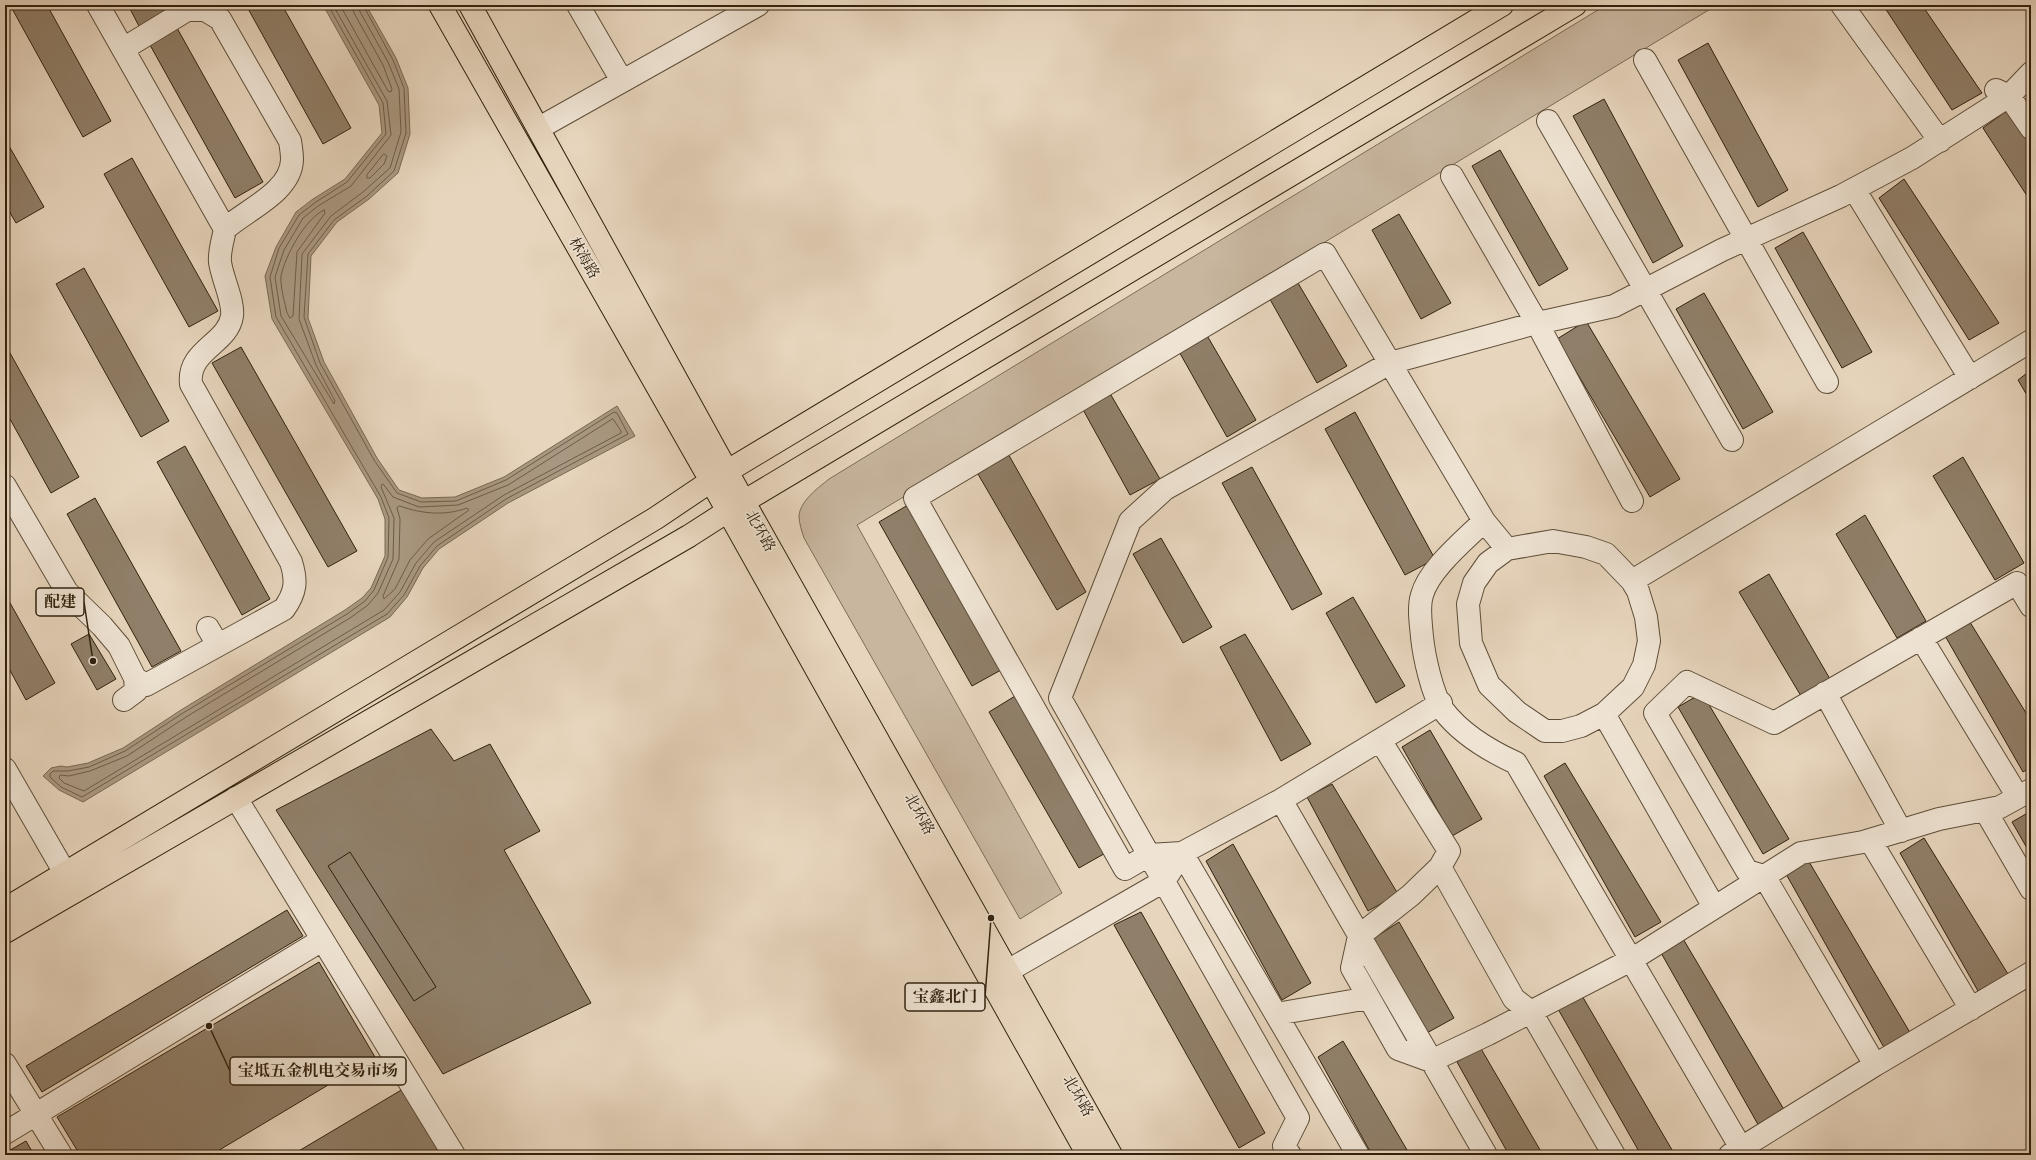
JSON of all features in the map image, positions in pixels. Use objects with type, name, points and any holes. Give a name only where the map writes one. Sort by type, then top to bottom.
[{"type":"main road","name":"林海路","points":[[440,5],[720,476]]},
{"type":"main road","name":"林海路","points":[[470,5],[539,128],[736,506]]},
{"type":"main road","points":[[5,909],[656,518],[720,476],[1502,5]]},
{"type":"main road","points":[[5,932],[689,536],[736,506],[1575,5]]},
{"type":"main road","name":"北环路","points":[[736,506],[998,976],[1088,1155]]},
{"type":"main road","name":"北环路","points":[[998,976],[1111,1155]]},
{"type":"street","points":[[98,5],[225,229]]},
{"type":"street","points":[[578,5],[622,81]]},
{"type":"street","points":[[539,128],[758,5]]},
{"type":"street","points":[[1842,5],[1940,141]]},
{"type":"street","points":[[123,49],[187,10],[205,10],[220,19],[290,141],[292,161],[288,174],[278,189],[238,217],[225,229],[220,260],[232,316],[227,330],[195,362],[190,374],[191,384],[292,562],[296,578],[290,602],[284,609],[213,636],[146,685],[135,678]]},
{"type":"street","points":[[1645,60],[1827,382]]},
{"type":"street","points":[[1290,1155],[1284,1146],[1298,1118],[1060,698],[1130,522],[1165,489],[1390,363],[1537,323],[1614,306],[1746,239],[1854,189],[1912,158],[1940,141],[2002,92],[2031,73]]},
{"type":"street","points":[[2002,92],[2031,128]]},
{"type":"street","points":[[1548,121],[1732,440]]},
{"type":"street","points":[[1452,176],[1537,323],[1632,501]]},
{"type":"street","points":[[1854,189],[1970,378]]},
{"type":"street","points":[[1440,702],[1281,800],[1182,853],[1149,855],[1125,869],[915,498],[1325,254],[1484,521],[1507,549]]},
{"type":"street","points":[[1632,581],[2031,341]]},
{"type":"street","points":[[5,486],[67,592],[102,626],[119,646],[135,678],[136,691],[124,700]]},
{"type":"street","points":[[1484,521],[1431,577],[1422,595],[1420,616],[1423,647],[1433,687],[1443,709],[1460,727],[1490,751],[1516,763],[1631,960],[1736,1152],[1875,1066],[2031,973]]},
{"type":"street","points":[[1553,541],[1586,547],[1606,554],[1632,581],[1638,591],[1642,604],[1649,641],[1644,665],[1633,687],[1604,714],[1581,726],[1562,731],[1545,731],[1517,712],[1489,685],[1471,643],[1468,604],[1474,583],[1488,563],[1507,549],[1553,541]]},
{"type":"street","points":[[1875,1066],[1764,876],[1747,871],[1655,713],[1687,682],[1774,723],[2017,583],[2031,606]]},
{"type":"street","points":[[1380,740],[1449,851],[1440,867],[1411,895],[1359,936],[1352,968],[1398,1049],[1432,1061],[1631,960],[1801,853],[1870,840],[1939,819],[2000,807],[2024,793],[1921,638]]},
{"type":"street","points":[[1825,693],[1901,831]]},
{"type":"street","points":[[1604,714],[1714,907]]},
{"type":"street","points":[[5,769],[65,873]]},
{"type":"street","points":[[236,798],[454,1155]]},
{"type":"street","points":[[1281,800],[1486,1155]]},
{"type":"street","points":[[1985,810],[2031,889]]},
{"type":"street","points":[[1870,840],[1971,1009]]},
{"type":"street","points":[[998,976],[1164,881],[1182,853]]},
{"type":"street","points":[[1182,853],[1358,1155]]},
{"type":"street","points":[[1440,867],[1514,999],[1530,1012],[1614,1155]]},
{"type":"street","points":[[5,1133],[322,940]]},
{"type":"street","points":[[1276,1014],[1369,998]]},
{"type":"street","points":[[5,1064],[61,1155]]},
{"type":"shaded area","points":[[1606,5],[1717,5],[857,525],[1062,893],[1020,919],[804,538],[799,516],[800,510],[806,500],[829,479]]},
{"type":"water","points":[[323,5],[366,5],[396,58],[408,88],[410,134],[398,173],[369,199],[337,222],[311,256],[308,318],[324,362],[377,458],[399,490],[422,498],[455,497],[504,477],[617,406],[635,436],[508,503],[439,549],[423,568],[407,597],[390,617],[83,802],[59,790],[43,776],[51,768],[88,763],[123,748],[181,710],[345,610],[362,598],[371,588],[385,556],[385,519],[378,499],[272,319],[265,276],[276,247],[296,212],[313,199],[345,179],[382,133],[379,105]]},
{"type":"building","points":[[10,5],[47,5],[111,121],[83,137]]},
{"type":"building","points":[[128,5],[165,5],[168,12],[140,28]]},
{"type":"building","points":[[246,5],[282,5],[351,128],[323,144]]},
{"type":"building","points":[[1883,5],[1922,5],[1982,93],[1952,110]]},
{"type":"building","points":[[177,28],[263,182],[235,198],[150,45]]},
{"type":"building","points":[[1708,43],[1788,190],[1758,207],[1678,60]]},
{"type":"building","points":[[1604,99],[1683,246],[1653,263],[1573,116]]},
{"type":"building","points":[[2009,109],[2031,142],[2031,202],[1983,128]]},
{"type":"building","points":[[5,139],[44,207],[16,223],[5,204]]},
{"type":"building","points":[[1500,150],[1568,269],[1539,286],[1472,166]]},
{"type":"building","points":[[132,158],[218,311],[189,327],[104,174]]},
{"type":"building","points":[[1904,179],[1999,323],[1969,340],[1879,198]]},
{"type":"building","points":[[1399,214],[1451,303],[1421,319],[1372,230]]},
{"type":"building","points":[[1803,232],[1872,352],[1842,368],[1775,248]]},
{"type":"building","points":[[84,268],[169,421],[141,437],[56,284]]},
{"type":"building","points":[[1295,278],[1347,366],[1317,383],[1267,294]]},
{"type":"building","points":[[1704,293],[1773,412],[1743,429],[1676,309]]},
{"type":"building","points":[[1586,321],[1680,479],[1650,497],[1557,339]]},
{"type":"building","points":[[1205,332],[1256,420],[1227,437],[1177,348]]},
{"type":"building","points":[[5,344],[79,477],[51,493],[5,410]]},
{"type":"building","points":[[241,347],[357,551],[328,567],[212,363]]},
{"type":"building","points":[[2031,370],[2031,402],[2018,380]]},
{"type":"building","points":[[1108,390],[1160,479],[1130,495],[1081,406]]},
{"type":"building","points":[[1355,412],[1435,559],[1405,575],[1325,429]]},
{"type":"building","points":[[1002,443],[1086,592],[1057,610],[971,462]]},
{"type":"building","points":[[185,446],[270,599],[242,615],[157,462]]},
{"type":"building","points":[[1963,457],[2024,563],[1995,580],[1933,476]]},
{"type":"building","points":[[1252,467],[1322,594],[1292,610],[1222,483]]},
{"type":"building","points":[[95,498],[181,651],[152,667],[67,514]]},
{"type":"building","points":[[908,505],[1001,670],[972,686],[879,522]]},
{"type":"building","points":[[1865,515],[1926,621],[1897,638],[1836,534]]},
{"type":"building","points":[[1161,538],[1212,627],[1183,643],[1133,554]]},
{"type":"building","points":[[1769,574],[1830,679],[1801,696],[1739,592]]},
{"type":"building","points":[[5,594],[55,683],[26,700],[5,661]]},
{"type":"building","points":[[1353,597],[1405,686],[1376,703],[1326,613]]},
{"type":"building","points":[[1968,619],[2031,721],[2031,767],[2023,772],[1944,634]]},
{"type":"building","points":[[89,634],[116,679],[97,690],[71,644]]},
{"type":"building","points":[[1245,634],[1311,744],[1281,761],[1220,647]]},
{"type":"building","points":[[1020,693],[1109,851],[1079,868],[989,712]]},
{"type":"building","points":[[1702,693],[1789,839],[1763,854],[1678,707]]},
{"type":"building","points":[[431,729],[454,761],[490,744],[540,831],[504,850],[591,1003],[443,1074],[276,810]]},
{"type":"building","points":[[1430,730],[1482,819],[1452,836],[1402,747]]},
{"type":"building","points":[[1565,763],[1661,922],[1635,937],[1544,776]]},
{"type":"building","points":[[1332,784],[1398,894],[1368,911],[1307,797]]},
{"type":"building","points":[[2031,811],[2031,855],[2012,822]]},
{"type":"building","points":[[1924,838],[2008,974],[1978,991],[1900,853]]},
{"type":"building","points":[[1233,844],[1311,983],[1282,1000],[1206,861]]},
{"type":"building","points":[[350,852],[436,987],[414,1001],[328,866]]},
{"type":"building","points":[[1808,860],[1912,1036],[1886,1051],[1786,874]]},
{"type":"building","points":[[287,910],[303,936],[42,1092],[26,1066]]},
{"type":"building","points":[[1141,912],[1265,1133],[1239,1148],[1114,925]]},
{"type":"building","points":[[1399,922],[1454,1018],[1425,1034],[1371,940]]},
{"type":"building","points":[[1682,937],[1786,1113],[1760,1128],[1660,951]]},
{"type":"building","points":[[319,962],[375,1057],[211,1155],[80,1155],[57,1117]]},
{"type":"building","points":[[1581,994],[1675,1155],[1641,1155],[1558,1009]]},
{"type":"building","points":[[1343,1041],[1410,1155],[1372,1155],[1318,1057]]},
{"type":"building","points":[[1480,1047],[1543,1155],[1509,1155],[1457,1062]]},
{"type":"building","points":[[403,1089],[443,1155],[292,1155]]},
{"type":"building","points":[[26,1141],[34,1155],[5,1155],[5,1153]]},
{"type":"place","name":"配建","points":[[93,661]]},
{"type":"place","name":"宝鑫北门","points":[[991,918]]},
{"type":"place","name":"宝坻五金机电交易市场","points":[[209,1026]]}]
